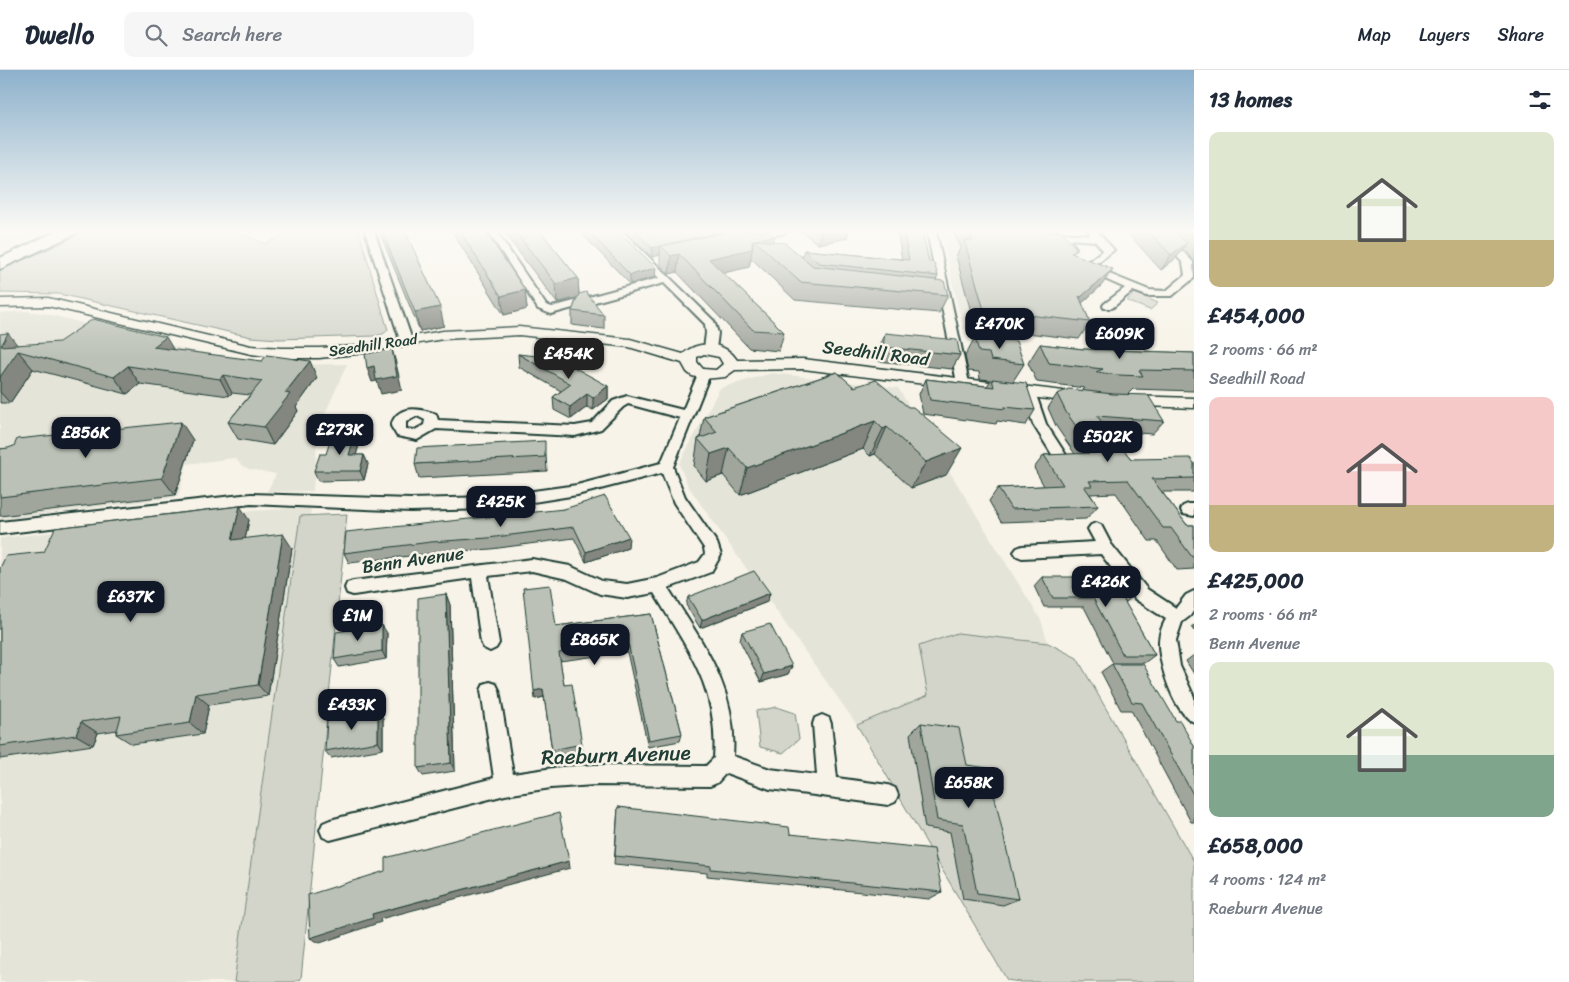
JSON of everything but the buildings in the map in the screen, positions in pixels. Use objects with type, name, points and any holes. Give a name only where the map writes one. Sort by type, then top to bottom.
[{"type":"street","points":[[384,274],[406,340]]},
{"type":"street","points":[[520,274],[542,308],[550,311],[665,280]]},
{"type":"street","points":[[661,274],[665,280],[710,323],[712,332],[710,349]]},
{"type":"street","points":[[938,274],[963,383]]},
{"type":"street","points":[[1098,274],[1147,292],[1168,294],[1190,276],[1190,274]]},
{"type":"street","points":[[1108,306],[1132,287]]},
{"type":"street","name":"Seedhill Road","points":[[0,302],[48,302],[251,350],[282,354],[356,350],[406,340],[477,332],[550,333],[630,343],[688,360]]},
{"type":"street","points":[[710,349],[727,355],[731,365],[727,371],[721,374],[704,374],[691,368],[688,360],[690,355],[696,351],[710,349]]},
{"type":"street","name":"Seedhill Road","points":[[731,365],[803,364],[1094,400]]},
{"type":"street","points":[[0,528],[250,499],[411,505],[490,502],[577,490],[666,467],[704,374]]},
{"type":"street","points":[[1029,392],[1040,424],[1063,461]]},
{"type":"street","points":[[432,424],[576,431],[596,426],[618,404],[627,400],[687,415]]},
{"type":"street","points":[[1113,401],[1194,404]]},
{"type":"street","name":"Benn Avenue","points":[[353,588],[532,565],[570,573],[600,587],[627,591],[658,585],[705,567],[713,555],[712,547],[679,499],[666,467]]},
{"type":"street","points":[[1096,529],[1105,548],[1141,594],[1176,617]]},
{"type":"street","points":[[1022,552],[1105,548]]},
{"type":"street","name":"Benn Avenue","points":[[478,571],[490,643]]},
{"type":"street","points":[[658,585],[711,675],[724,718],[723,762],[770,779],[888,795]]},
{"type":"street","points":[[1194,598],[1189,601],[1184,611],[1176,617],[1168,635],[1168,650],[1174,678],[1194,713]]},
{"type":"street","points":[[490,690],[505,785]]},
{"type":"street","points":[[822,724],[828,787]]},
{"type":"street","name":"Raeburn Avenue","points":[[330,830],[505,785],[578,776],[710,776],[723,762]]},
{"type":"shaded area","points":[[0,274],[371,274],[388,330],[383,334],[375,336],[279,339],[251,337],[59,294],[0,293]]},
{"type":"shaded area","points":[[951,274],[1034,274],[1076,339],[963,329]]},
{"type":"shaded area","points":[[1134,293],[1158,303],[1150,310],[1127,301]]},
{"type":"shaded area","points":[[25,311],[43,313],[193,351],[273,365],[347,364],[318,430],[313,491],[267,492],[276,474],[249,469],[241,465],[235,458],[187,464],[178,497],[0,520],[0,313]]},
{"type":"shaded area","points":[[772,373],[898,388],[1041,620],[1048,643],[957,633],[919,646],[929,695],[857,725],[688,486],[679,464],[720,388]]},
{"type":"shaded area","points":[[311,507],[274,927],[284,982],[0,982],[0,538],[237,512]]},
{"type":"shaded area","points":[[347,514],[301,979],[293,982],[234,982],[300,516]]},
{"type":"shaded area","points":[[957,633],[1048,643],[1077,658],[1194,862],[1194,982],[1020,982],[1007,980],[857,725],[928,695],[919,646]]},
{"type":"shaded area","points":[[777,707],[795,713],[799,739],[783,753],[760,747],[756,711]]}]
